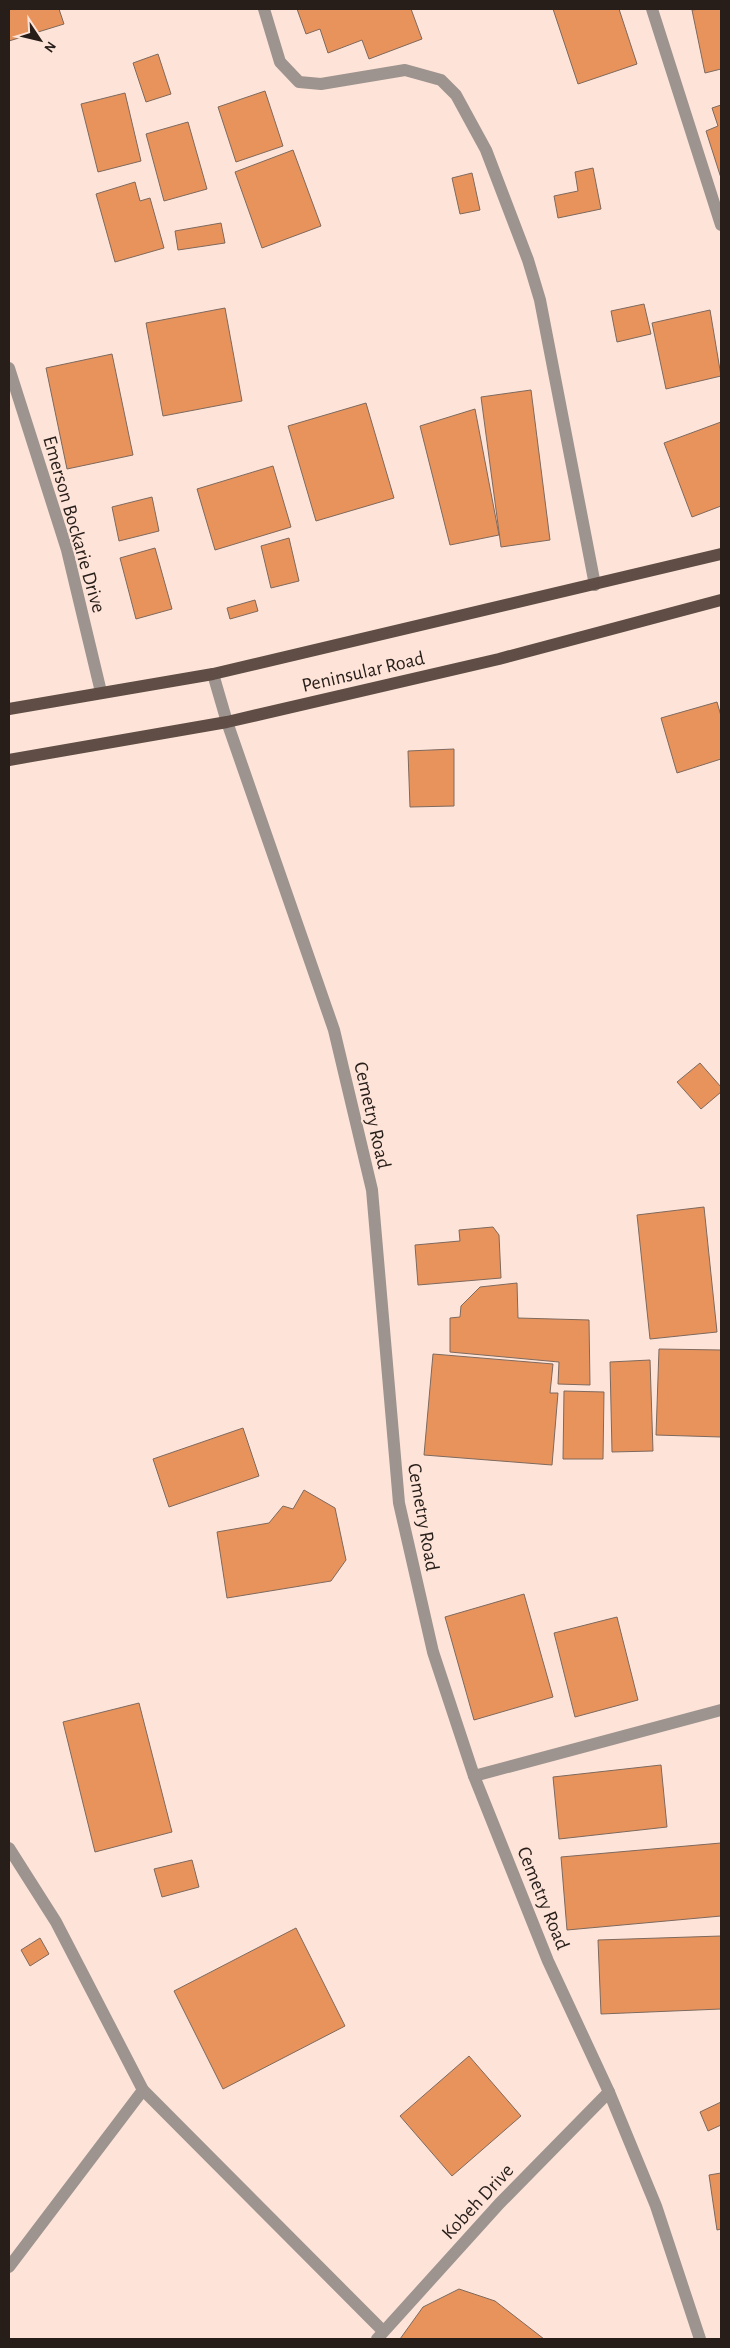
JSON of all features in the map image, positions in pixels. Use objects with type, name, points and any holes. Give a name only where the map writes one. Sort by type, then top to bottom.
[{"type":"main road","name":"Peninsular Road","points":[[9,709],[212,674],[721,554]]},
{"type":"main road","name":"Peninsular Road","points":[[9,760],[227,722],[499,659],[721,600]]},
{"type":"street","points":[[264,9],[280,62],[299,82],[322,84],[405,70],[441,80],[456,95],[486,150],[528,260],[540,300],[596,585]]},
{"type":"street","points":[[652,9],[721,225]]},
{"type":"street","name":"Emerson Bockarie Drive","points":[[9,368],[67,550],[101,692]]},
{"type":"street","name":"Cemetry Road","points":[[212,674],[334,1030],[372,1190],[399,1503],[433,1652],[474,1776],[548,1961],[609,2092],[656,2206],[700,2339]]},
{"type":"street","points":[[474,1776],[721,1710]]},
{"type":"street","points":[[9,1848],[56,1922],[143,2090],[380,2335]]},
{"type":"street","points":[[9,2267],[143,2090]]},
{"type":"street","name":"Kobeh Drive","points":[[380,2335],[499,2204],[609,2092]]},
{"type":"building","points":[[9,9],[59,9],[64,24],[9,41]]},
{"type":"building","points":[[297,9],[411,9],[422,39],[369,59],[362,40],[328,53],[320,29],[306,34]]},
{"type":"building","points":[[553,9],[619,9],[637,64],[578,84]]},
{"type":"building","points":[[721,9],[721,69],[705,73],[692,10]]},
{"type":"building","points":[[158,54],[171,94],[146,102],[133,63]]},
{"type":"building","points":[[265,91],[283,146],[236,162],[218,107]]},
{"type":"building","points":[[125,93],[141,161],[98,172],[81,104]]},
{"type":"building","points":[[721,105],[721,178],[706,131],[718,126],[712,108]]},
{"type":"building","points":[[188,122],[207,189],[164,201],[146,134]]},
{"type":"building","points":[[293,150],[321,226],[262,248],[235,172]]},
{"type":"building","points":[[593,168],[601,209],[558,218],[554,196],[578,191],[575,172]]},
{"type":"building","points":[[472,173],[480,210],[460,214],[452,178]]},
{"type":"building","points":[[135,182],[140,201],[150,198],[164,248],[115,262],[96,194]]},
{"type":"building","points":[[221,223],[225,243],[178,250],[175,231]]},
{"type":"building","points":[[644,304],[651,334],[617,342],[611,311]]},
{"type":"building","points":[[225,308],[242,401],[163,416],[146,323]]},
{"type":"building","points":[[710,310],[721,376],[666,389],[652,323]]},
{"type":"building","points":[[112,354],[133,455],[67,469],[46,368]]},
{"type":"building","points":[[531,390],[550,540],[501,547],[481,397]]},
{"type":"building","points":[[366,403],[394,498],[316,521],[288,426]]},
{"type":"building","points":[[475,409],[499,535],[450,545],[420,426]]},
{"type":"building","points":[[721,422],[721,506],[692,517],[664,443]]},
{"type":"building","points":[[273,466],[291,527],[215,550],[197,489]]},
{"type":"building","points":[[152,497],[159,531],[119,541],[112,507]]},
{"type":"building","points":[[289,538],[299,581],[271,588],[261,546]]},
{"type":"building","points":[[155,548],[172,609],[136,619],[120,558]]},
{"type":"building","points":[[255,600],[258,611],[230,619],[227,608]]},
{"type":"building","points":[[717,702],[721,716],[721,759],[677,773],[661,718]]},
{"type":"building","points":[[454,749],[454,806],[410,807],[408,751]]},
{"type":"building","points":[[700,1063],[721,1087],[721,1092],[701,1109],[677,1082]]},
{"type":"building","points":[[704,1207],[717,1332],[650,1339],[637,1215]]},
{"type":"building","points":[[493,1227],[499,1235],[501,1278],[418,1285],[415,1245],[460,1241],[459,1230]]},
{"type":"building","points":[[517,1283],[518,1318],[589,1320],[590,1385],[558,1384],[559,1362],[450,1352],[450,1318],[460,1317],[461,1306],[480,1287]]},
{"type":"building","points":[[659,1349],[721,1350],[721,1437],[656,1435]]},
{"type":"building","points":[[433,1354],[553,1364],[550,1393],[558,1393],[552,1465],[424,1455]]},
{"type":"building","points":[[650,1360],[653,1451],[612,1452],[610,1362]]},
{"type":"building","points":[[564,1391],[604,1392],[603,1459],[563,1459]]},
{"type":"building","points":[[243,1428],[259,1476],[169,1507],[153,1459]]},
{"type":"building","points":[[304,1490],[335,1508],[346,1560],[331,1581],[227,1598],[217,1532],[269,1523],[283,1506],[293,1509]]},
{"type":"building","points":[[524,1594],[553,1697],[474,1720],[445,1617]]},
{"type":"building","points":[[617,1617],[638,1700],[575,1717],[554,1633]]},
{"type":"building","points":[[139,1703],[172,1832],[95,1852],[63,1722]]},
{"type":"building","points":[[661,1765],[667,1827],[559,1839],[553,1777]]},
{"type":"building","points":[[721,1843],[721,1916],[567,1930],[561,1857]]},
{"type":"building","points":[[192,1860],[199,1887],[162,1897],[154,1869]]},
{"type":"building","points":[[296,1928],[345,2026],[223,2089],[174,1991]]},
{"type":"building","points":[[721,1936],[721,2009],[601,2014],[598,1940]]},
{"type":"building","points":[[40,1938],[49,1954],[30,1966],[21,1950]]},
{"type":"building","points":[[469,2056],[521,2116],[452,2176],[400,2116]]},
{"type":"building","points":[[721,2102],[721,2125],[708,2131],[700,2112]]},
{"type":"building","points":[[721,2173],[721,2229],[717,2230],[709,2175]]},
{"type":"building","points":[[459,2289],[495,2301],[544,2339],[400,2339],[423,2307]]}]
